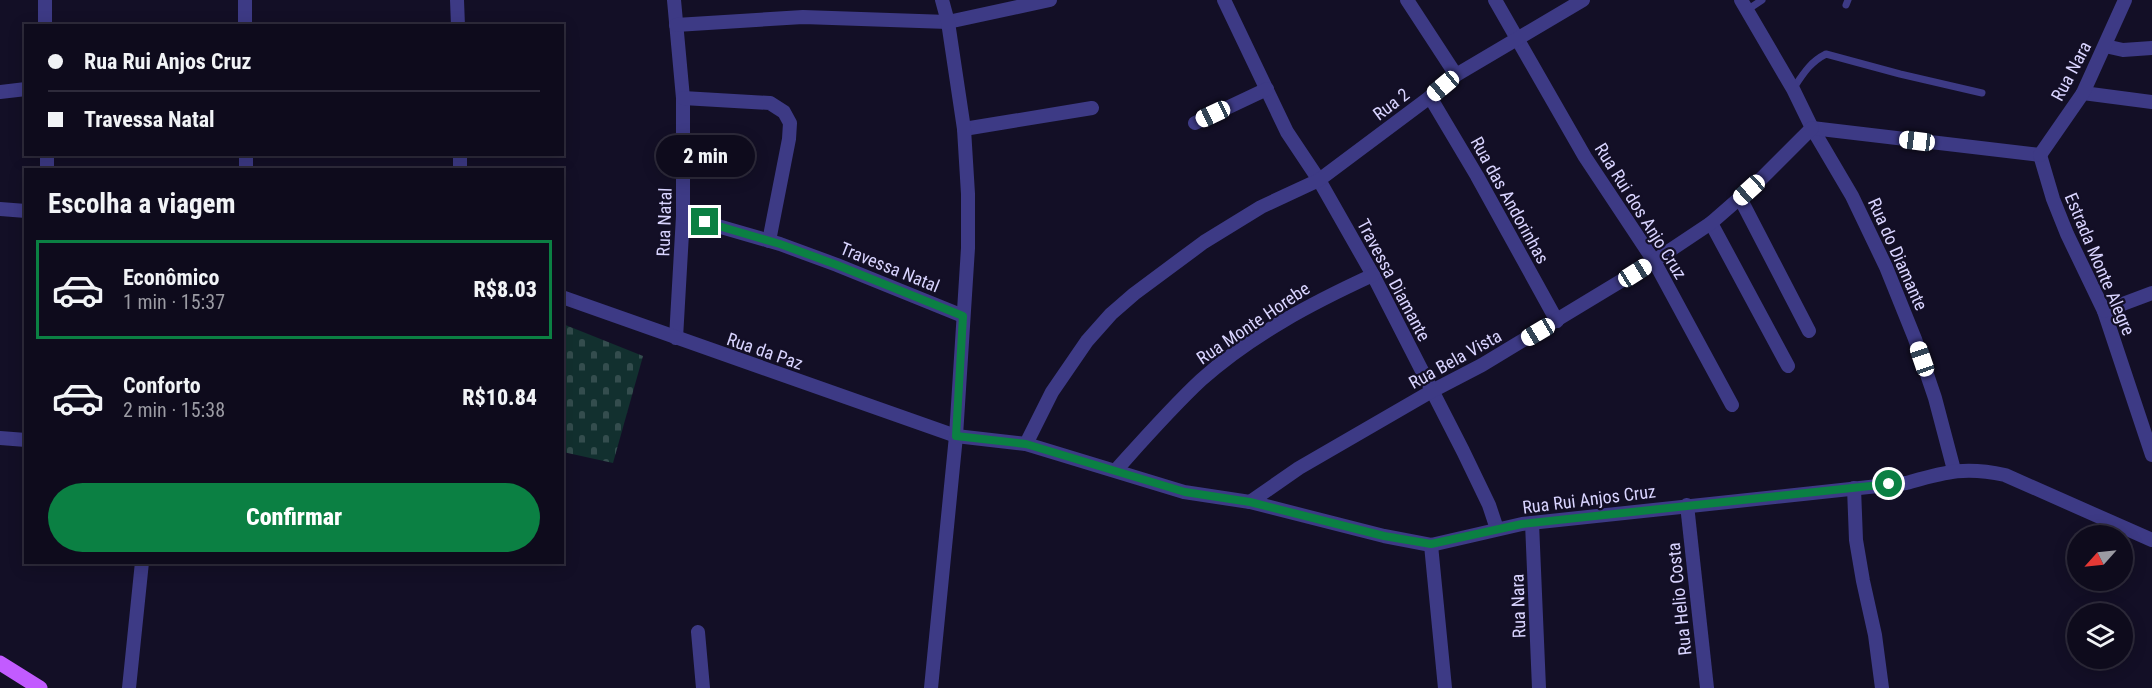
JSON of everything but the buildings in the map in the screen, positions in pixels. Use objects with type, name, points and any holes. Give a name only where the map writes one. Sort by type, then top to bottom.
[{"type":"main road","points":[[0,663],[40,688]]},
{"type":"street","points":[[45,0],[45,24]]},
{"type":"street","points":[[245,0],[245,24]]},
{"type":"street","points":[[457,0],[458,24]]},
{"type":"street","name":"Rua Natal","points":[[674,0],[683,98],[683,216],[676,338]]},
{"type":"street","points":[[931,688],[956,436],[968,205],[964,129],[948,22],[942,0]]},
{"type":"street","points":[[676,25],[803,16],[948,22],[1050,0]]},
{"type":"street","name":"Travessa Diamante","points":[[1224,0],[1287,132],[1319,180],[1373,274],[1484,494],[1497,529]]},
{"type":"street","points":[[1407,0],[1456,75]]},
{"type":"street","name":"Rua Rui dos Anjo Cruz","points":[[1494,0],[1586,157],[1654,261],[1732,405]]},
{"type":"street","points":[[1516,39],[1583,0]]},
{"type":"street","name":"Rua Nara","points":[[2040,155],[2083,93],[2125,0]]},
{"type":"street","name":"Rua do Diamante","points":[[1744,5],[1852,196],[1886,267],[1922,359],[1954,470]]},
{"type":"street","name":"Rua 2","points":[[1026,444],[1052,392],[1087,341],[1111,314],[1134,294],[1204,242],[1252,213],[1319,180],[1456,75],[1516,39]]},
{"type":"street","points":[[2105,46],[2123,50],[2152,48]]},
{"type":"street","points":[[0,92],[24,89]]},
{"type":"street","points":[[1195,123],[1267,89]]},
{"type":"street","points":[[2083,93],[2152,102]]},
{"type":"street","name":"Rua das Andorinhas","points":[[1430,97],[1477,176],[1557,321]]},
{"type":"street","points":[[683,98],[770,103],[784,112],[790,123],[789,139],[769,241]]},
{"type":"street","points":[[964,129],[1092,108]]},
{"type":"street","points":[[1812,128],[2040,155]]},
{"type":"street","name":"Rua Bela Vista","points":[[1250,502],[1299,468],[1432,391],[1482,365],[1654,261],[1711,223],[1812,128]]},
{"type":"street","name":"Estrada Monte Alegre","points":[[2040,155],[2053,199],[2067,234],[2104,311],[2152,455]]},
{"type":"street","points":[[1740,198],[1809,331]]},
{"type":"street","points":[[0,209],[24,211]]},
{"type":"street","name":"Travessa Natal","points":[[683,216],[769,241],[837,265],[963,316]]},
{"type":"street","points":[[1711,223],[1788,366]]},
{"type":"street","name":"Rua Monte Horebe","points":[[1116,470],[1202,380],[1239,350],[1320,299],[1373,274]]},
{"type":"street","points":[[2104,311],[2152,293]]},
{"type":"street","name":"Rua da Paz","points":[[564,298],[956,436]]},
{"type":"street","name":"Rua Rui Anjos Cruz","points":[[956,436],[1026,444],[1185,492],[1250,502],[1384,536],[1431,544],[1532,523],[1906,483],[1954,470],[1982,470],[2006,475],[2152,540]]},
{"type":"street","points":[[0,438],[24,440]]},
{"type":"street","points":[[1854,488],[1857,540],[1875,635],[1882,688]]},
{"type":"street","name":"Rua Helio Costa","points":[[1687,505],[1707,688]]},
{"type":"street","name":"Rua Nara","points":[[1532,523],[1539,688]]},
{"type":"street","points":[[1431,544],[1445,688]]},
{"type":"street","points":[[129,688],[142,564]]},
{"type":"street","points":[[698,632],[703,688]]},
{"type":"lane","points":[[1744,5],[1762,0]]},
{"type":"lane","points":[[1793,89],[1808,67],[1816,59],[1826,54],[1982,93]]},
{"type":"green space","points":[[564,324],[643,356],[613,463],[564,452]]},
{"type":"route","points":[[705,222],[780,244],[963,316],[956,436],[1026,444],[1185,492],[1250,502],[1384,536],[1431,544],[1522,524],[1889,484]]}]
